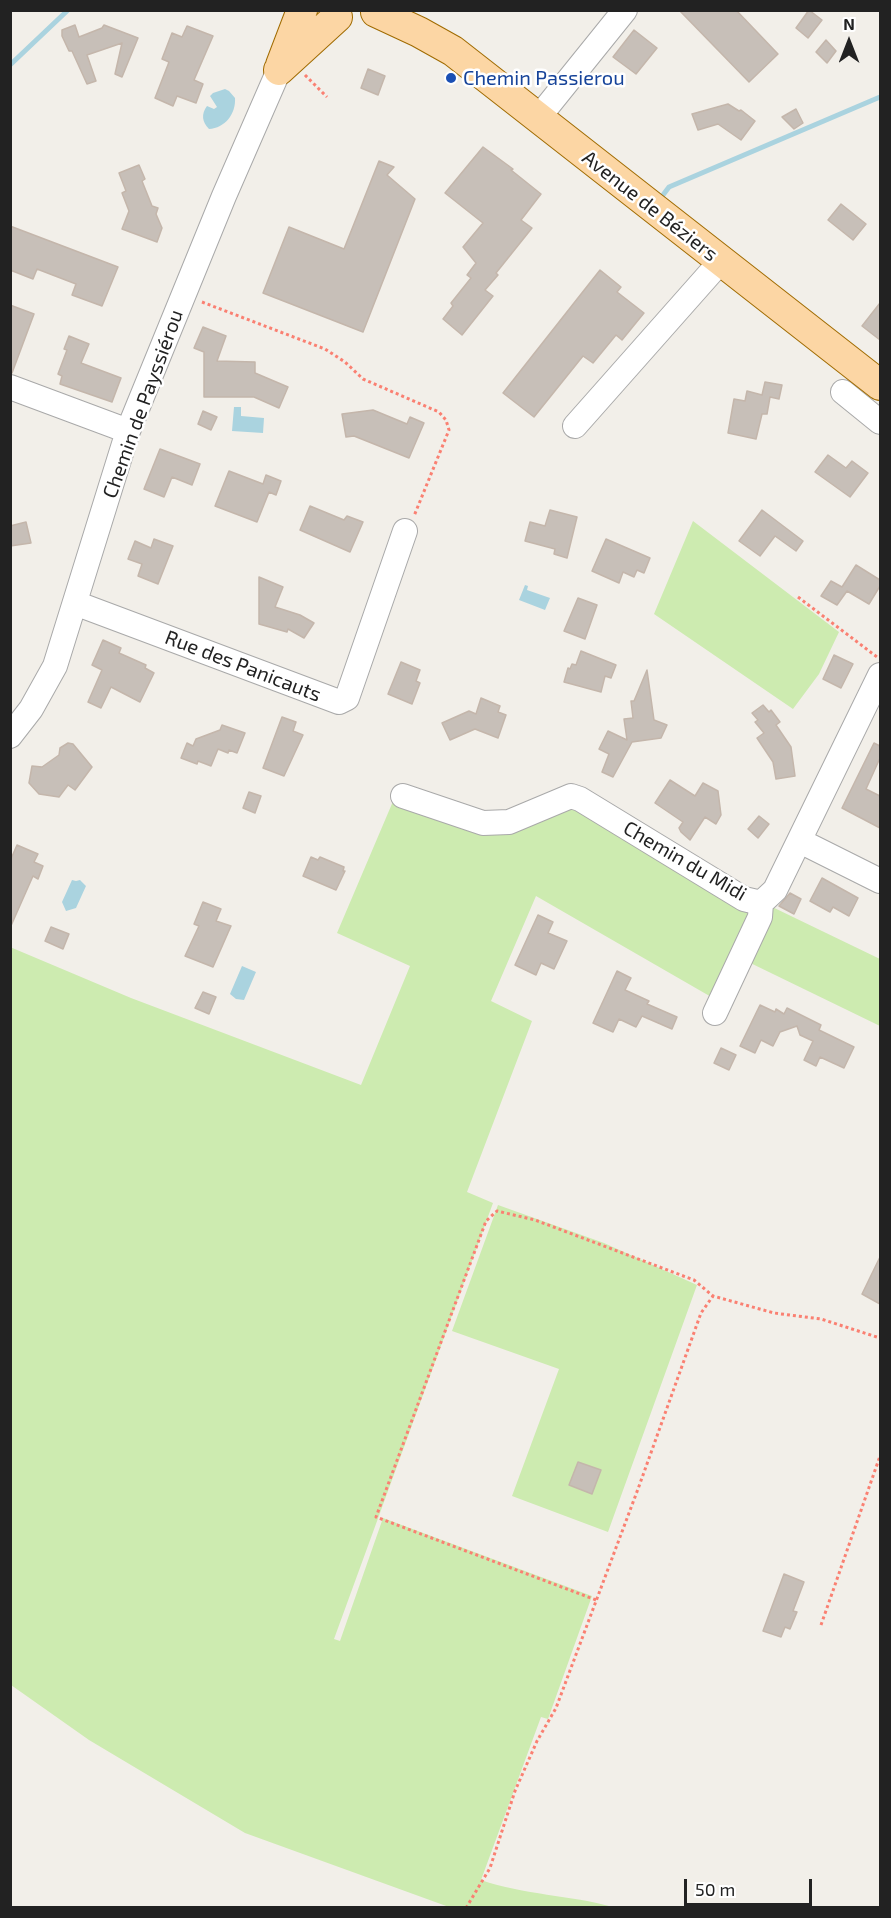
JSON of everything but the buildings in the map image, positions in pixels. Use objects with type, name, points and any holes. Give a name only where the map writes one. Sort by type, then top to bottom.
[{"type":"main road","name":"Chemin de Payssiérou","points":[[279,70],[302,10]]},
{"type":"main road","name":"Avenue de Béziers","points":[[420,10],[453,51]]},
{"type":"main road","name":"Avenue de Béziers","points":[[377,11],[453,51],[880,387]]},
{"type":"main road","points":[[330,14],[350,19],[364,18],[377,11]]},
{"type":"main road","name":"Chemin de Payssiérou","points":[[279,70],[330,14]]},
{"type":"street","points":[[538,118],[625,10]]},
{"type":"street","name":"Chemin de Payssiérou","points":[[10,736],[31,710],[55,666],[128,431],[258,115],[279,70]]},
{"type":"street","points":[[575,426],[721,261]]},
{"type":"street","points":[[10,387],[128,431]]},
{"type":"street","points":[[843,392],[880,422]]},
{"type":"street","name":"Rue des Panicauts","points":[[75,603],[339,702],[347,698],[405,531]]},
{"type":"street","name":"Chemin du Midi","points":[[403,796],[483,823],[509,822],[571,796],[580,799],[744,899],[761,903],[775,890],[880,675]]},
{"type":"street","points":[[800,841],[880,881]]},
{"type":"street","points":[[715,1013],[759,917],[761,903]]},
{"type":"path","points":[[183,295],[326,349],[345,362],[363,379],[439,412],[446,420],[449,430],[416,512],[405,531]]},
{"type":"path","points":[[798,597],[880,659]]},
{"type":"path","points":[[596,1600],[376,1518],[486,1221],[497,1211],[535,1220],[694,1280],[713,1296],[774,1313],[821,1319],[880,1338]]},
{"type":"path","points":[[466,1908],[490,1868],[515,1791],[537,1741],[556,1708],[639,1489],[701,1313],[713,1296]]},
{"type":"path","points":[[821,1625],[880,1456]]},
{"type":"green space","points":[[693,521],[839,632],[819,674],[793,709],[654,614]]},
{"type":"green space","points":[[394,799],[476,830],[576,800],[754,911],[713,998],[536,896],[491,1001],[532,1021],[467,1192],[493,1203],[334,1639],[340,1641],[383,1518],[592,1596],[548,1719],[541,1717],[481,1880],[514,1889],[613,1907],[449,1907],[245,1833],[89,1740],[11,1685],[10,947],[131,998],[361,1085],[410,966],[337,933]]},
{"type":"green space","points":[[764,903],[880,959],[880,1026],[738,957]]},
{"type":"green space","points":[[498,1205],[604,1243],[697,1285],[608,1532],[512,1496],[559,1369],[452,1331]]},
{"type":"water","points":[[225,89],[235,98],[234,109],[225,123],[209,129],[204,121],[204,112],[207,106],[214,109],[217,107],[210,96]]},
{"type":"water","points":[[234,407],[241,407],[241,416],[264,418],[263,433],[232,431]]},
{"type":"water","points":[[525,585],[528,586],[527,590],[550,598],[545,610],[519,600]]},
{"type":"water","points":[[72,880],[80,880],[86,886],[76,908],[66,911],[62,902]]},
{"type":"water","points":[[242,966],[256,972],[244,1000],[236,999],[230,994]]},
{"type":"waterway","points":[[10,65],[68,10]]},
{"type":"waterway","points":[[663,195],[669,187],[880,97]]},
{"type":"place","name":"Chemin Passierou","points":[[451,78]]}]
